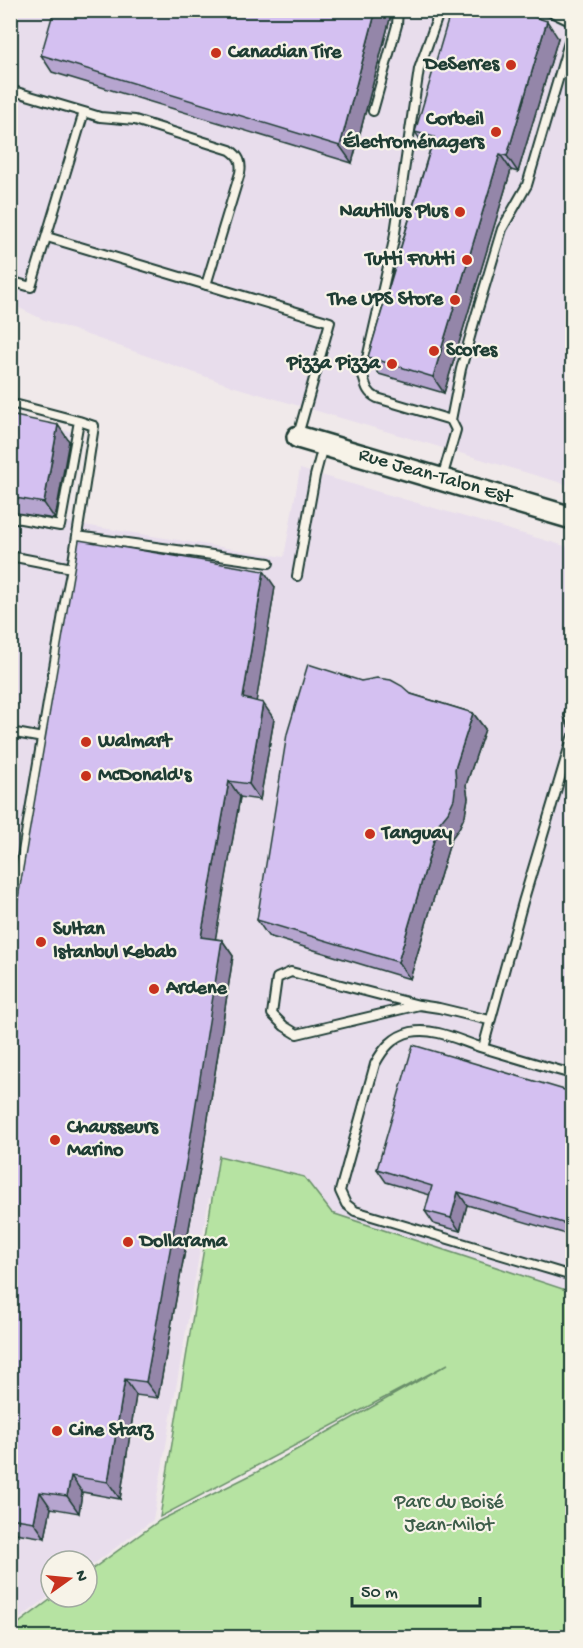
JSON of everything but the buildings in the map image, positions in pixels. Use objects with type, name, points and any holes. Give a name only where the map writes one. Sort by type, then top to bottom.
[{"type":"main road","name":"Rue Jean-Talon Est","points":[[298,437],[573,518]]},
{"type":"lane","points":[[373,111],[397,25],[398,10]]},
{"type":"lane","points":[[440,10],[418,69],[394,240],[363,376],[366,389],[377,398],[451,420]]},
{"type":"lane","points":[[547,10],[573,22]]},
{"type":"lane","points":[[441,479],[456,430],[451,420],[467,349],[502,229],[527,185],[573,32]]},
{"type":"lane","points":[[10,90],[100,117],[135,120],[230,150],[236,154],[241,166],[240,173],[206,285]]},
{"type":"lane","points":[[10,281],[31,287],[84,112]]},
{"type":"lane","points":[[47,237],[330,322],[298,437]]},
{"type":"lane","points":[[10,929],[94,426],[18,405]]},
{"type":"lane","points":[[10,517],[60,526],[79,421]]},
{"type":"lane","points":[[297,576],[315,476],[323,445]]},
{"type":"lane","points":[[77,536],[269,563]]},
{"type":"lane","points":[[10,556],[72,568]]},
{"type":"lane","points":[[573,707],[569,715],[573,723]]},
{"type":"lane","points":[[10,732],[43,738]]},
{"type":"lane","points":[[483,1048],[489,1020],[573,738]]},
{"type":"lane","points":[[419,1005],[297,1034],[284,1026],[272,1014],[277,978],[291,972],[419,1005],[489,1020]]},
{"type":"lane","points":[[573,1074],[429,1030],[410,1032],[393,1039],[382,1050],[375,1064],[340,1191],[346,1204],[356,1211],[573,1276]]},
{"type":"shaded area","points":[[11,11],[572,11],[572,486],[235,387],[42,319],[11,304]]},
{"type":"shaded area","points":[[10,420],[79,433],[65,522],[284,557],[300,469],[572,548],[572,1294],[209,1198],[153,1520],[99,1560],[99,1549],[39,1549],[39,1604],[11,1625]]},
{"type":"green space","name":"Parc du Boisé Jean-Milot","points":[[219,1156],[304,1177],[332,1213],[572,1292],[572,1637],[11,1637],[11,1629],[39,1608],[99,1609],[99,1564],[159,1521],[257,1472],[448,1364],[160,1517]]},
{"type":"place","name":"Canadian Tire","points":[[216,53]]},
{"type":"place","name":"DeSerres","points":[[511,65]]},
{"type":"place","name":"Corbeil Électroménagers","points":[[496,132]]},
{"type":"place","name":"Nautillus Plus","points":[[460,212]]},
{"type":"place","name":"Tutti Frutti","points":[[467,260]]},
{"type":"place","name":"The UPS Store","points":[[455,300]]},
{"type":"place","name":"Scores","points":[[434,351]]},
{"type":"place","name":"Pizza Pizza","points":[[392,364]]},
{"type":"place","name":"Walmart","points":[[86,742]]},
{"type":"place","name":"McDonald's","points":[[86,776]]},
{"type":"place","name":"Tanguay","points":[[370,834]]},
{"type":"place","name":"Sultan Istanbul Kebab","points":[[41,942]]},
{"type":"place","name":"Ardene","points":[[154,989]]},
{"type":"place","name":"Chausseurs Marino","points":[[55,1140]]},
{"type":"place","name":"Dollarama","points":[[128,1242]]},
{"type":"place","name":"Cine Starz","points":[[57,1431]]}]
